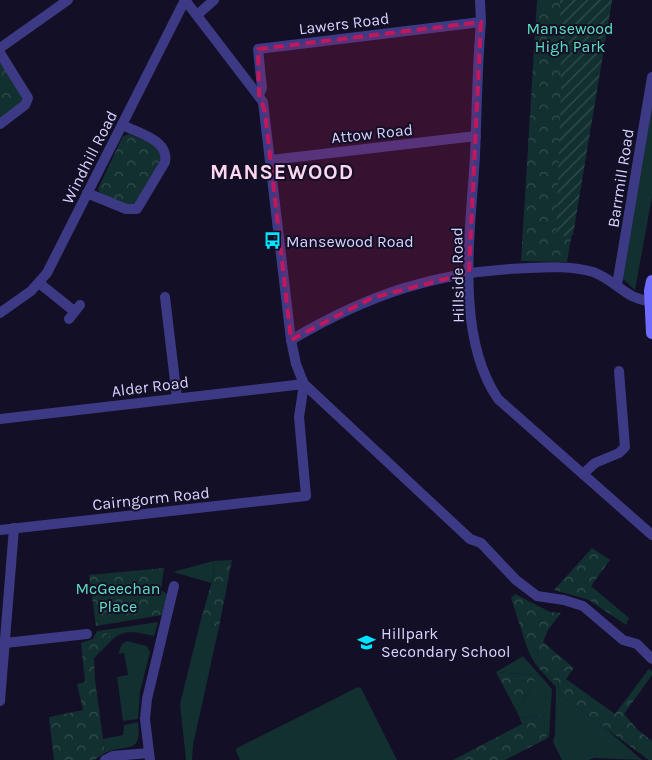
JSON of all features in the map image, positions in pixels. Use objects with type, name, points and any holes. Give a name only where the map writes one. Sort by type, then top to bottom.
[{"type":"main road","points":[[652,281],[650,302],[652,332]]},
{"type":"street","points":[[0,48],[68,0]]},
{"type":"street","points":[[185,0],[259,95],[265,112],[290,340],[296,364],[304,384],[314,396],[470,539],[481,543],[491,555],[537,596],[564,600],[584,606],[623,640],[637,644],[652,659]]},
{"type":"street","name":"Windhill Road","points":[[0,313],[19,301],[39,283],[88,193],[185,0]]},
{"type":"street","points":[[197,15],[214,0]]},
{"type":"street","name":"Hillside Road","points":[[480,0],[481,22],[469,273],[473,330],[478,358],[492,391],[517,416],[652,535]]},
{"type":"street","name":"Lawers Road","points":[[259,95],[262,88],[258,49],[481,22]]},
{"type":"street","points":[[0,53],[28,98],[25,105],[0,124]]},
{"type":"street","name":"Barrmill Road","points":[[617,285],[652,77]]},
{"type":"street","points":[[88,193],[132,211],[137,209],[165,162],[166,156],[161,144],[122,124]]},
{"type":"street","name":"Attow Road","points":[[271,160],[476,136]]},
{"type":"street","points":[[290,340],[340,312],[372,298],[418,283],[469,273],[526,268],[577,269],[593,272],[633,296],[650,302]]},
{"type":"street","points":[[39,283],[74,312]]},
{"type":"street","points":[[165,297],[177,398]]},
{"type":"street","points":[[583,474],[595,463],[619,453],[625,447],[619,372]]},
{"type":"street","name":"Alder Road","points":[[0,419],[304,384]]},
{"type":"street","name":"Cairngorm Road","points":[[0,530],[306,496],[299,416],[300,394],[304,384]]},
{"type":"street","points":[[0,701],[14,528]]},
{"type":"street","points":[[105,760],[113,756],[150,756],[146,720],[147,699],[174,586]]},
{"type":"street","points":[[5,643],[87,634]]},
{"type":"highlighted area","points":[[481,22],[469,273],[372,298],[291,340],[265,112],[259,95],[258,49]]},
{"type":"green space","name":"Mansewood High Park","points":[[537,0],[612,0],[567,262],[521,261]]},
{"type":"green space","points":[[560,0],[612,0],[573,235],[556,237],[561,88]]},
{"type":"green space","points":[[0,63],[8,71],[23,96],[21,103],[0,118]]},
{"type":"green space","points":[[652,98],[652,197],[635,290],[623,279]]},
{"type":"green space","points":[[129,134],[157,146],[161,158],[139,202],[130,206],[101,194],[98,189],[123,136]]},
{"type":"green space","points":[[592,548],[610,560],[591,586],[629,618],[626,625],[589,600],[554,590]]},
{"type":"green space","points":[[232,560],[219,627],[200,623],[214,574],[213,561]]},
{"type":"green space","points":[[213,561],[214,574],[211,583],[173,572]]},
{"type":"green space","name":"McGeechan Place","points":[[164,568],[161,590],[167,594],[162,615],[96,626],[89,575]]},
{"type":"green space","points":[[515,594],[550,612],[561,613],[548,630],[543,642],[574,668],[566,679],[615,714],[649,669],[652,671],[652,675],[624,714],[638,730],[652,741],[652,760],[649,760],[559,694],[558,683],[539,669],[537,649],[523,635],[511,598]]},
{"type":"green space","points":[[158,622],[154,636],[128,632],[113,639],[106,633],[97,631]]},
{"type":"green space","points":[[200,623],[219,627],[193,745],[192,760],[186,760],[180,704]]},
{"type":"green space","points":[[97,631],[106,633],[113,639],[94,658],[95,680],[105,753],[94,760],[54,760],[49,717],[83,710],[77,684],[85,682],[81,643],[93,639]]},
{"type":"green space","points":[[523,635],[537,648],[539,668],[529,652]]},
{"type":"green space","points":[[127,641],[147,646],[150,652],[140,692],[138,719],[123,721],[117,677],[128,675],[124,653],[118,654],[122,644]]},
{"type":"green space","points":[[523,656],[552,689],[549,737],[546,739],[546,715],[520,718],[517,712],[535,681],[532,675],[496,672]]},
{"type":"green space","points":[[541,670],[558,683],[559,694],[604,727],[642,760],[594,758],[589,760],[562,760],[553,742],[555,734],[556,687]]},
{"type":"green space","points":[[496,672],[532,675],[535,681],[517,712]]},
{"type":"green space","points":[[358,687],[361,688],[397,760],[240,760],[236,751],[237,748]]},
{"type":"green space","points":[[546,715],[546,739],[505,760],[453,760],[522,724],[520,718]]},
{"type":"green space","points":[[138,722],[139,733],[135,744],[105,753],[103,739],[123,735],[124,725]]},
{"type":"place","name":"Mansewood Road","points":[[272,241]]},
{"type":"place","name":"Hillpark Secondary School","points":[[367,642]]},
{"type":"district","name":"MANSEWOOD","points":[[282,172]]}]
